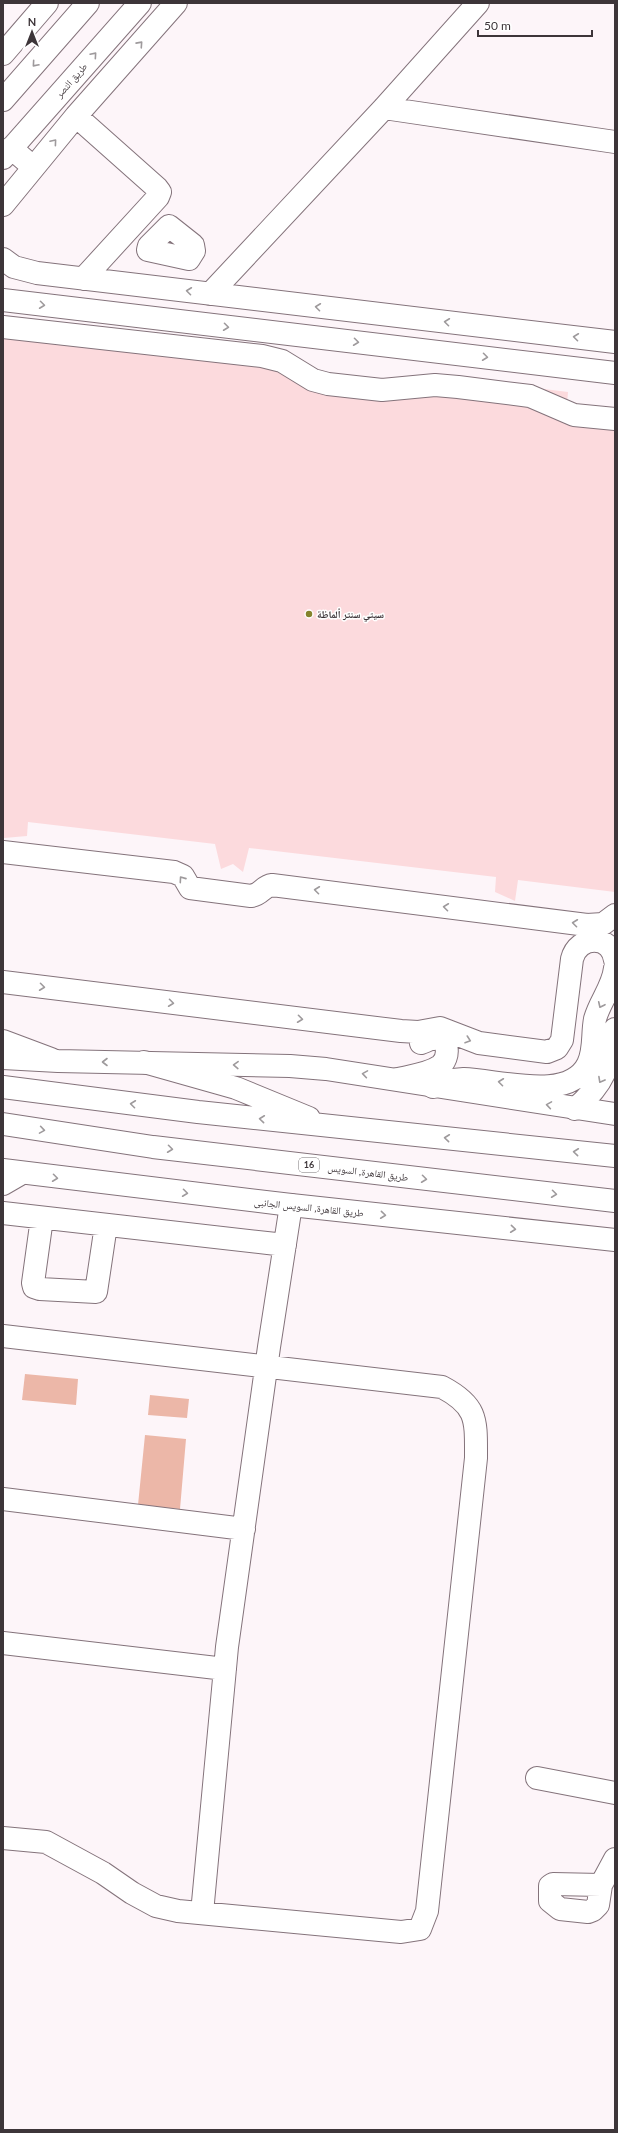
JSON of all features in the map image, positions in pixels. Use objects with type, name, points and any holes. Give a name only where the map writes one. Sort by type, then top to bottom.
[{"type":"main road","points":[[3,54],[47,3]]},
{"type":"main road","points":[[3,100],[88,3]]},
{"type":"main road","name":"طريق النصر","points":[[7,153],[140,3]]},
{"type":"main road","points":[[3,205],[76,116],[176,3]]},
{"type":"main road","points":[[210,294],[384,108],[478,3]]},
{"type":"main road","points":[[384,108],[615,142]]},
{"type":"main road","points":[[76,116],[160,192],[158,197],[83,279]]},
{"type":"main road","points":[[7,153],[33,167]]},
{"type":"main road","points":[[151,287],[159,253]]},
{"type":"main road","points":[[3,259],[25,271],[83,279],[615,342]]},
{"type":"main road","points":[[106,338],[110,313],[115,300],[125,284]]},
{"type":"main road","points":[[3,300],[615,373]]},
{"type":"main road","points":[[3,328],[262,356],[282,361],[313,380],[328,384],[382,390],[435,385],[458,387],[530,396],[574,414],[615,419]]},
{"type":"main road","points":[[567,402],[615,406]]},
{"type":"main road","points":[[3,852],[174,872],[183,876],[190,888],[251,896],[259,894],[264,887],[272,885],[587,925],[603,924],[615,915]]},
{"type":"main road","points":[[3,982],[409,1032],[440,1028],[479,1043],[547,1052],[557,1048],[562,1040],[572,959],[576,951],[588,942],[603,942],[611,948],[615,960]]},
{"type":"main road","points":[[433,1087],[453,1080],[464,1079],[546,1088],[566,1084],[574,1080],[582,1074],[591,1056],[596,1017],[613,980],[615,968]]},
{"type":"main road","points":[[324,1022],[341,1035],[362,1041],[402,1046],[415,1045],[433,1039],[445,1044],[448,1053],[441,1065],[434,1069],[398,1080]]},
{"type":"main road","points":[[575,1109],[592,1094],[605,1073],[615,1029]]},
{"type":"main road","points":[[3,1041],[58,1061]]},
{"type":"main road","points":[[3,1058],[58,1061],[290,1066],[362,1073],[433,1087],[615,1114]]},
{"type":"main road","points":[[144,1062],[236,1088],[288,1108],[324,1126]]},
{"type":"main road","points":[[3,1087],[324,1126],[615,1156]]},
{"type":"main road","name":"طريق القاهرة, السويس","points":[[3,1124],[153,1147],[615,1201]]},
{"type":"main road","points":[[3,1184],[12,1172]]},
{"type":"main road","name":"طريق القاهرة, السويس الجانبى","points":[[12,1172],[291,1206],[615,1240]]},
{"type":"main road","points":[[202,1913],[226,1669],[266,1365],[291,1206]]},
{"type":"main road","points":[[3,1213],[285,1245]]},
{"type":"main road","points":[[42,1218],[33,1283],[34,1287],[40,1289],[96,1292],[106,1225]]},
{"type":"main road","points":[[3,1336],[266,1365],[442,1387],[461,1396],[472,1412],[476,1428],[476,1458],[427,1911],[420,1929],[401,1932],[202,1913],[156,1906],[132,1893],[97,1869],[46,1842],[3,1838]]},
{"type":"main road","points":[[3,1499],[244,1528]]},
{"type":"main road","points":[[3,1643],[226,1669]]},
{"type":"main road","points":[[537,1778],[615,1793]]},
{"type":"main road","points":[[601,1884],[615,1859]]},
{"type":"shaded area","points":[[25,1374],[78,1379],[76,1405],[22,1400]]},
{"type":"shaded area","points":[[150,1395],[189,1399],[187,1418],[148,1415]]},
{"type":"shaded area","points":[[145,1435],[186,1439],[180,1509],[138,1505]]},
{"type":"building","name":"سيتي سنتر ألماظة","points":[[3,319],[376,384],[455,378],[568,392],[567,404],[615,409],[615,892],[518,880],[515,901],[495,892],[496,877],[249,848],[243,872],[233,864],[221,869],[215,844],[28,822],[27,836],[4,838]]},
{"type":"place","name":"سيتي سنتر ألماظة","points":[[309,614]]}]
